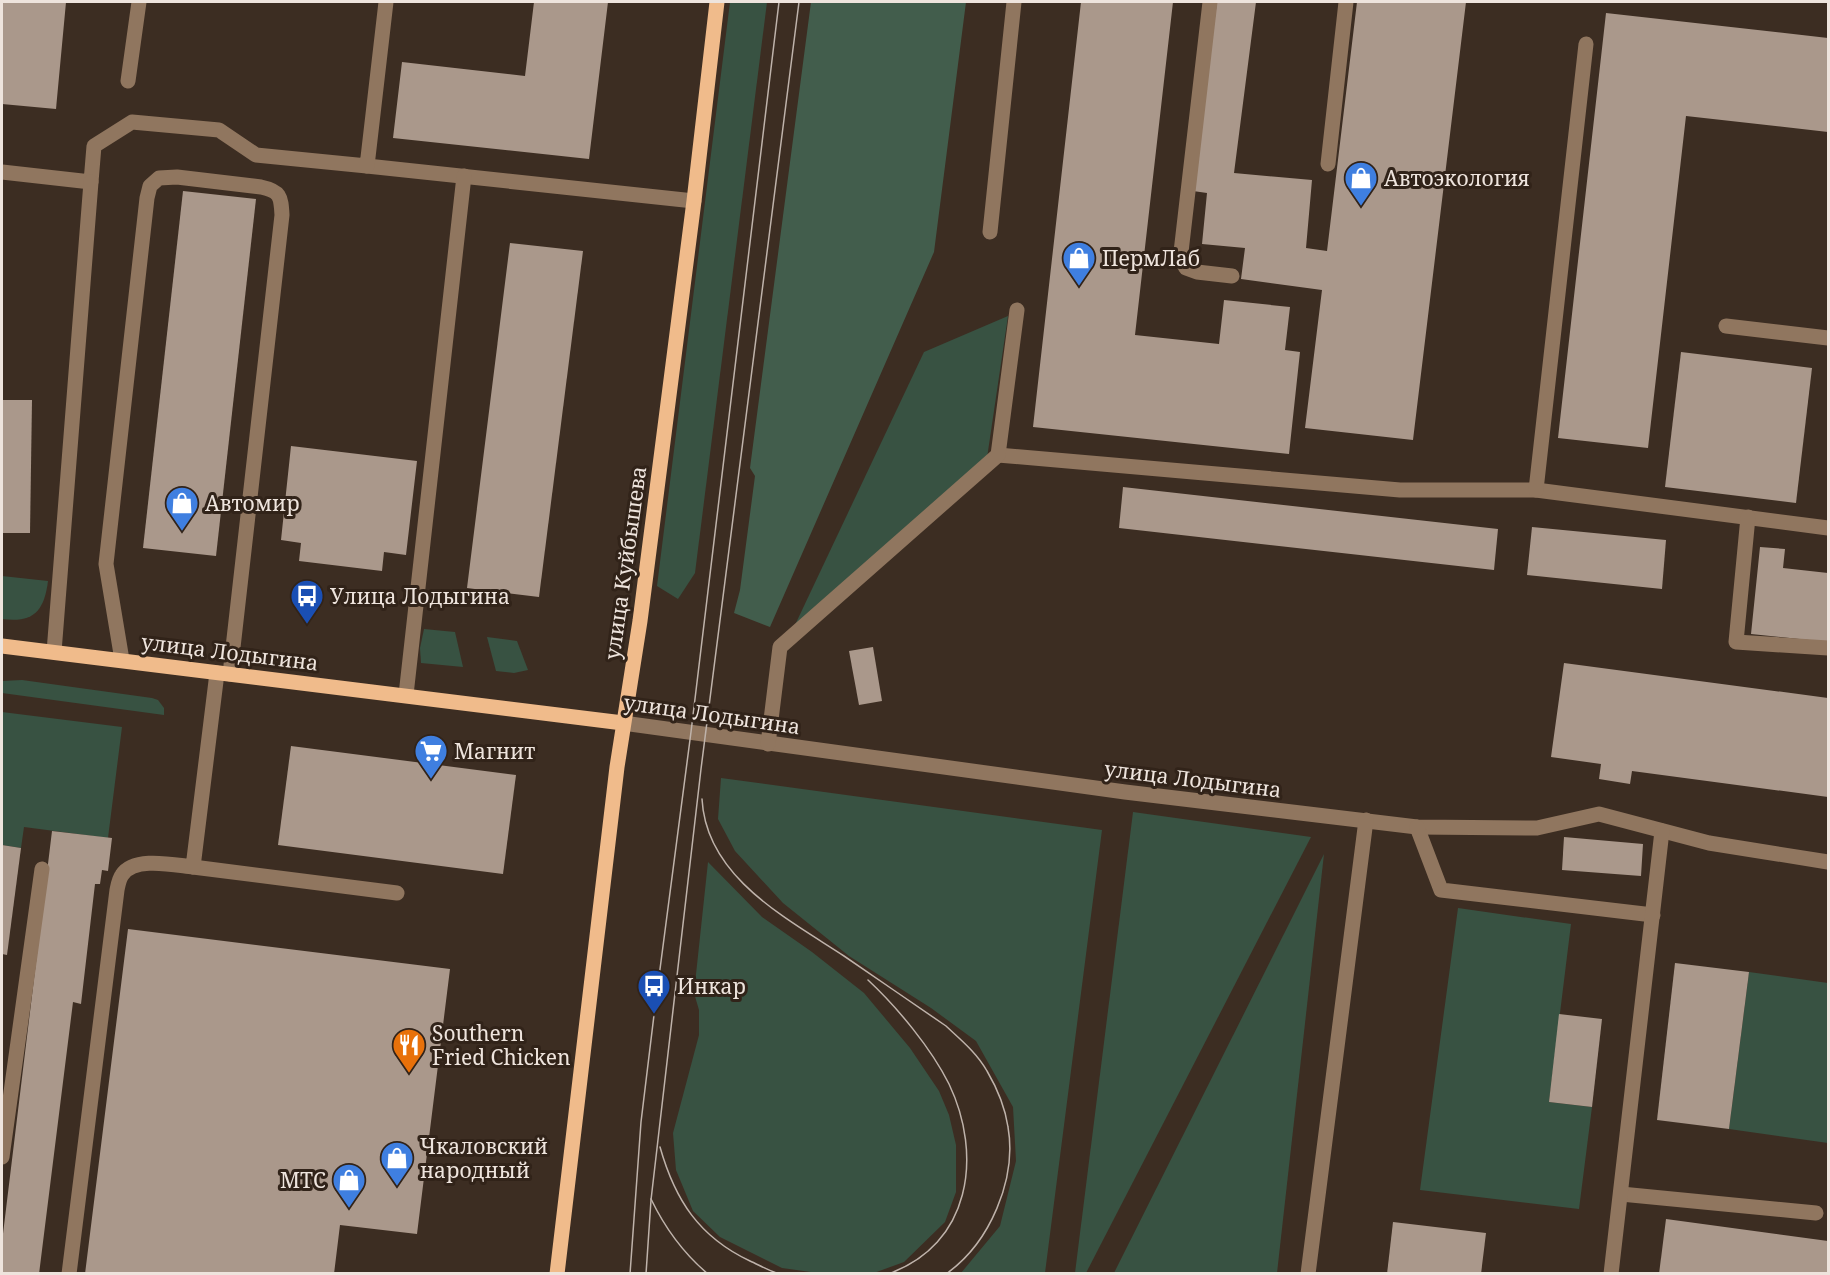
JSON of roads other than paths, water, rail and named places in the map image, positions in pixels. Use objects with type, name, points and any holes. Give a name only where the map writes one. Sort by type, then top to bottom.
[{"type":"main road","name":"улица Куйбышева","points":[[557,1274],[622,723],[639,621],[694,201],[717,2]]},
{"type":"main road","name":"улица Лодыгина","points":[[2,646],[622,723]]},
{"type":"street","points":[[128,81],[139,2]]},
{"type":"street","points":[[367,166],[386,2]]},
{"type":"street","points":[[990,232],[1014,2]]},
{"type":"street","points":[[1210,2],[1181,252],[1186,268],[1197,272],[1232,276]]},
{"type":"street","points":[[1328,164],[1346,2]]},
{"type":"street","points":[[1536,490],[1586,44]]},
{"type":"street","points":[[54,652],[94,146],[132,122],[219,130],[256,155],[694,201]]},
{"type":"street","points":[[2,172],[91,182]]},
{"type":"street","points":[[406,695],[464,176]]},
{"type":"street","points":[[122,660],[106,564],[150,186],[159,178],[177,177],[272,189],[278,194],[282,215],[223,673],[193,867]]},
{"type":"street","points":[[768,744],[780,647],[998,455],[1017,310]]},
{"type":"street","points":[[1726,326],[1828,333]]},
{"type":"street","points":[[998,455],[1400,490],[1536,490],[1828,528]]},
{"type":"street","points":[[1748,517],[1736,642],[1828,648]]},
{"type":"street","name":"улица Лодыгина","points":[[622,723],[1136,793],[1417,827],[1537,828],[1599,814],[1709,843],[1828,862]]},
{"type":"street","points":[[1308,1274],[1366,820]]},
{"type":"street","points":[[1417,827],[1441,890],[1653,915]]},
{"type":"street","points":[[1611,1274],[1662,831]]},
{"type":"street","points":[[69,1274],[117,890],[122,874],[134,866],[156,863],[398,893]]},
{"type":"street","points":[[2,1157],[42,868]]},
{"type":"street","points":[[1621,1194],[1816,1213]]},
{"type":"tram line","points":[[630,1274],[641,1122],[691,732],[779,2]]},
{"type":"tram line","points":[[646,1274],[651,1200],[701,769],[799,2]]},
{"type":"tram line","points":[[702,799],[707,827],[718,851],[733,873],[775,910],[946,1026],[978,1058],[994,1084],[1003,1105],[1010,1147],[1004,1188],[997,1208],[976,1245],[946,1274]]},
{"type":"tram line","points":[[868,980],[913,1029],[942,1070],[960,1111],[967,1168],[962,1195],[953,1220],[937,1242],[916,1260],[888,1274]]},
{"type":"tram line","points":[[660,1147],[673,1184],[703,1228],[732,1251],[780,1274]]},
{"type":"tram line","points":[[651,1199],[675,1240],[708,1274]]},
{"type":"place","name":"Автоэкология","points":[[1361,207]]},
{"type":"place","name":"ПермЛаб","points":[[1079,287]]},
{"type":"place","name":"Автомир","points":[[182,532]]},
{"type":"place","name":"Улица Лодыгина","points":[[307,625]]},
{"type":"place","name":"Магнит","points":[[431,780]]},
{"type":"place","name":"Инкар","points":[[654,1015]]},
{"type":"place","name":"Southern Fried Chicken","points":[[409,1074]]},
{"type":"place","name":"Чкаловский народный","points":[[397,1187]]},
{"type":"place","name":"МТС","points":[[349,1209]]}]
